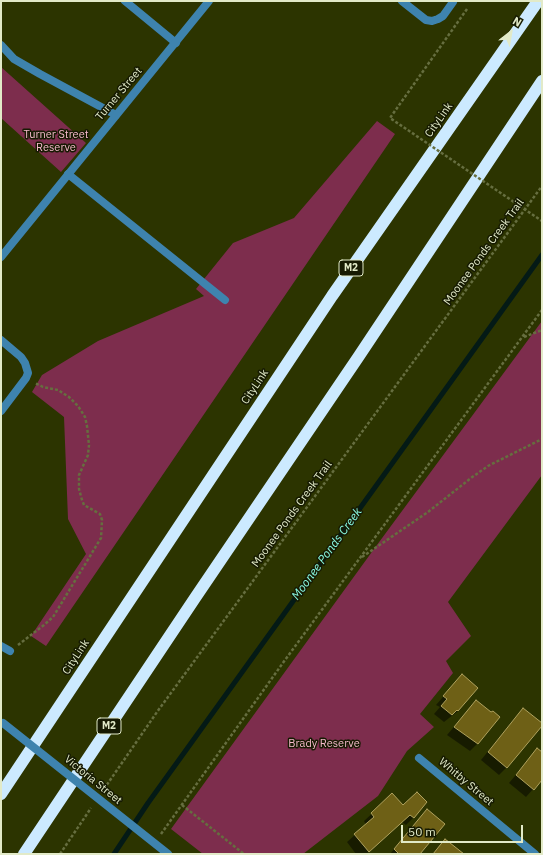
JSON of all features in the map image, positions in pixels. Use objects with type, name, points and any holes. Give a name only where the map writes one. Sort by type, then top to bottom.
[{"type":"highway","name":"CityLink","points":[[1,794],[332,296],[538,1]]},
{"type":"highway","name":"M2","points":[[24,854],[542,81]]},
{"type":"street","points":[[125,1],[176,43]]},
{"type":"street","name":"Turner Street","points":[[1,257],[210,1]]},
{"type":"street","points":[[402,1],[426,20],[432,21],[443,16],[453,2]]},
{"type":"street","points":[[1,45],[14,59],[116,115]]},
{"type":"street","points":[[68,174],[225,300]]},
{"type":"street","points":[[1,340],[21,357],[25,363],[28,373],[26,378],[1,411]]},
{"type":"street","points":[[1,646],[10,651]]},
{"type":"street","name":"Victoria Street","points":[[3,722],[168,854]]},
{"type":"street","name":"Whitby Street","points":[[420,758],[535,854]]},
{"type":"path","points":[[467,9],[390,118],[542,221]]},
{"type":"path","name":"Moonee Ponds Creek Trail","points":[[104,790],[161,706],[542,186]]},
{"type":"path","points":[[160,836],[360,558],[542,310]]},
{"type":"path","points":[[523,337],[542,330]]},
{"type":"path","points":[[10,651],[53,617],[101,538],[102,520],[100,514],[84,505],[79,489],[79,475],[88,455],[89,445],[87,426],[84,416],[78,406],[69,397],[58,390],[43,387],[26,378]]},
{"type":"path","points":[[360,558],[428,512],[488,466],[542,439]]},
{"type":"path","points":[[60,854],[95,802]]},
{"type":"path","points":[[182,805],[244,854]]},
{"type":"green space","name":"Turner Street Reserve","points":[[1,67],[86,143],[61,172],[1,118]]},
{"type":"green space","points":[[377,121],[395,134],[46,646],[31,636],[86,554],[68,519],[64,417],[32,392],[42,375],[98,341],[204,296],[196,289],[233,243],[294,218]]},
{"type":"green space","name":"Brady Reserve","points":[[542,321],[542,475],[448,602],[471,636],[446,661],[453,673],[420,714],[434,727],[407,751],[378,796],[303,854],[203,854],[171,829],[374,549]]},
{"type":"building","points":[[462,674],[478,688],[458,711],[457,710],[452,715],[441,706],[447,699],[443,696]]},
{"type":"building","points":[[476,700],[500,717],[478,744],[454,727]]},
{"type":"building","points":[[523,708],[542,723],[542,726],[507,768],[488,752]]},
{"type":"building","points":[[537,748],[542,752],[542,780],[534,790],[516,775]]},
{"type":"building","points":[[417,792],[427,802],[414,818],[410,815],[369,852],[354,834],[374,817],[371,813],[392,793],[403,805]]},
{"type":"building","points":[[427,809],[445,824],[420,854],[399,854],[394,849]]},
{"type":"building","points":[[445,839],[464,854],[433,854]]},
{"type":"waterway","name":"Moonee Ponds Creek","points":[[114,854],[148,803],[542,255]]}]
